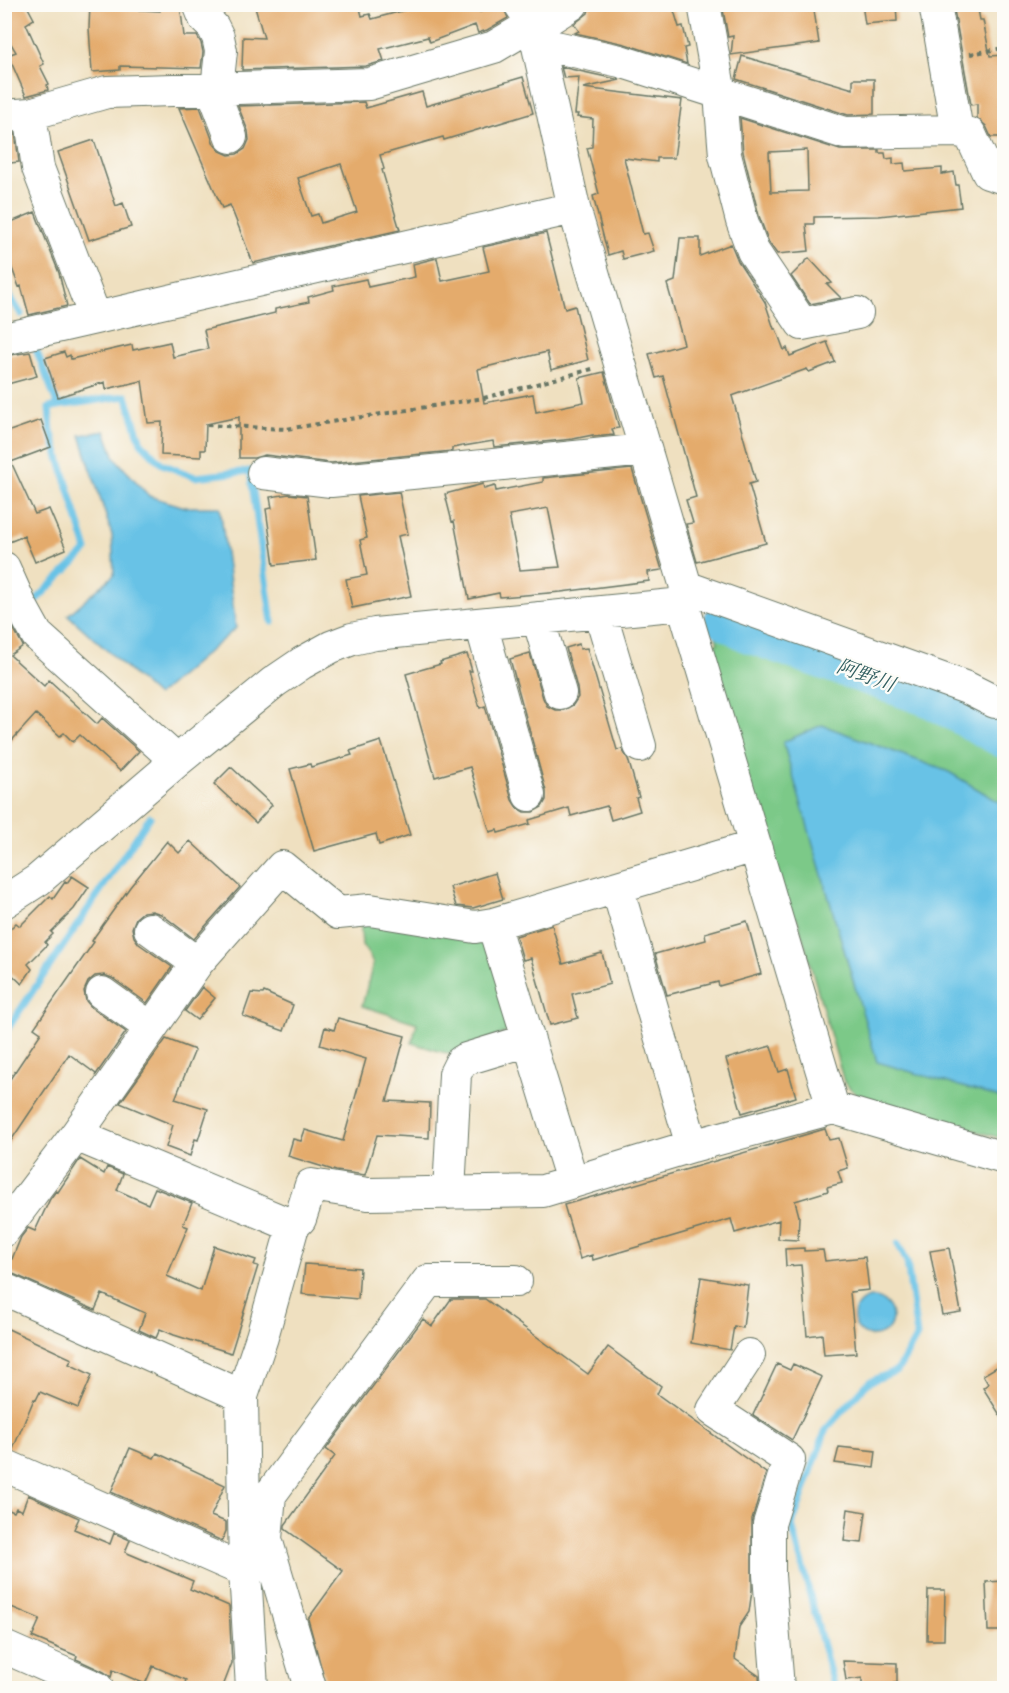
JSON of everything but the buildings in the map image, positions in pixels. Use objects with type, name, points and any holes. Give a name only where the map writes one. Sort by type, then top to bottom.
[{"type":"street","points":[[200,4],[205,19],[213,27],[218,37],[221,51],[216,98],[231,137]]},
{"type":"street","points":[[95,317],[17,115],[107,92],[369,84],[495,47],[530,24],[550,18],[572,4]]},
{"type":"street","points":[[704,4],[720,94],[725,155],[739,210],[753,251],[802,324],[857,313]]},
{"type":"street","points":[[934,4],[957,131]]},
{"type":"street","points":[[530,24],[620,61],[845,133],[957,131],[970,134],[988,173],[1005,178]]},
{"type":"street","points":[[530,24],[574,208],[645,450],[755,846],[833,1108]]},
{"type":"street","points":[[4,339],[574,208]]},
{"type":"street","points":[[263,473],[331,481],[645,450]]},
{"type":"street","points":[[4,568],[37,635],[177,761]]},
{"type":"street","points":[[4,902],[38,880],[177,761],[274,682],[331,647],[375,634],[600,612],[685,596],[967,688],[995,702],[1005,700]]},
{"type":"street","points":[[600,612],[640,746]]},
{"type":"street","points":[[538,618],[560,693]]},
{"type":"street","points":[[481,624],[529,795]]},
{"type":"street","points":[[4,1230],[76,1135],[197,963],[282,867],[338,913],[370,910],[475,927],[493,924],[755,846]]},
{"type":"street","points":[[617,887],[692,1146]]},
{"type":"street","points":[[493,924],[572,1181]]},
{"type":"street","points":[[150,929],[197,963]]},
{"type":"street","points":[[102,993],[151,1028]]},
{"type":"street","points":[[449,1193],[457,1068],[466,1059],[529,1040]]},
{"type":"street","points":[[252,1689],[245,1571],[242,1396],[262,1337],[293,1226],[300,1219],[311,1185],[368,1194],[543,1191],[692,1146],[833,1108],[1005,1158]]},
{"type":"street","points":[[76,1135],[293,1226]]},
{"type":"street","points":[[310,1689],[266,1539],[270,1495],[428,1281],[516,1281]]},
{"type":"street","points":[[4,1288],[242,1396]]},
{"type":"street","points":[[749,1355],[713,1410],[789,1460],[770,1524],[769,1575],[778,1689]]},
{"type":"street","points":[[4,1465],[245,1571]]},
{"type":"street","points":[[4,1647],[87,1686]]},
{"type":"path","points":[[945,59],[1005,48]]},
{"type":"path","points":[[207,425],[286,429],[484,398],[619,362]]},
{"type":"green space","points":[[715,634],[937,711],[1004,752],[1004,1139],[859,1097],[844,1082],[797,918],[785,919],[704,647],[718,643]]},
{"type":"green space","points":[[360,917],[484,938],[518,1027],[454,1054],[412,1043],[417,1023],[362,1006],[373,964],[362,945]]},
{"type":"water","points":[[105,431],[115,458],[149,496],[185,507],[220,507],[236,628],[157,696],[68,615],[114,575],[112,535],[80,435]]},
{"type":"water","points":[[822,725],[949,772],[1004,805],[1004,1099],[877,1062],[783,742]]},
{"type":"water","points":[[873,1298],[886,1304],[892,1317],[886,1330],[873,1336],[860,1330],[854,1317],[860,1304]]},
{"type":"waterway","points":[[4,287],[21,314]]},
{"type":"waterway","points":[[35,347],[58,406],[126,396],[141,443],[162,464],[195,477],[250,471],[272,622]]},
{"type":"waterway","points":[[31,605],[87,550],[51,431],[49,408],[58,406]]},
{"type":"waterway","points":[[4,623],[12,619]]},
{"type":"waterway","name":"阿野川","points":[[724,619],[750,634],[930,698],[1004,739]]},
{"type":"waterway","points":[[4,1034],[150,817]]},
{"type":"waterway","points":[[834,1688],[792,1525],[826,1429],[869,1382],[898,1370],[917,1336],[907,1262],[898,1244]]}]
